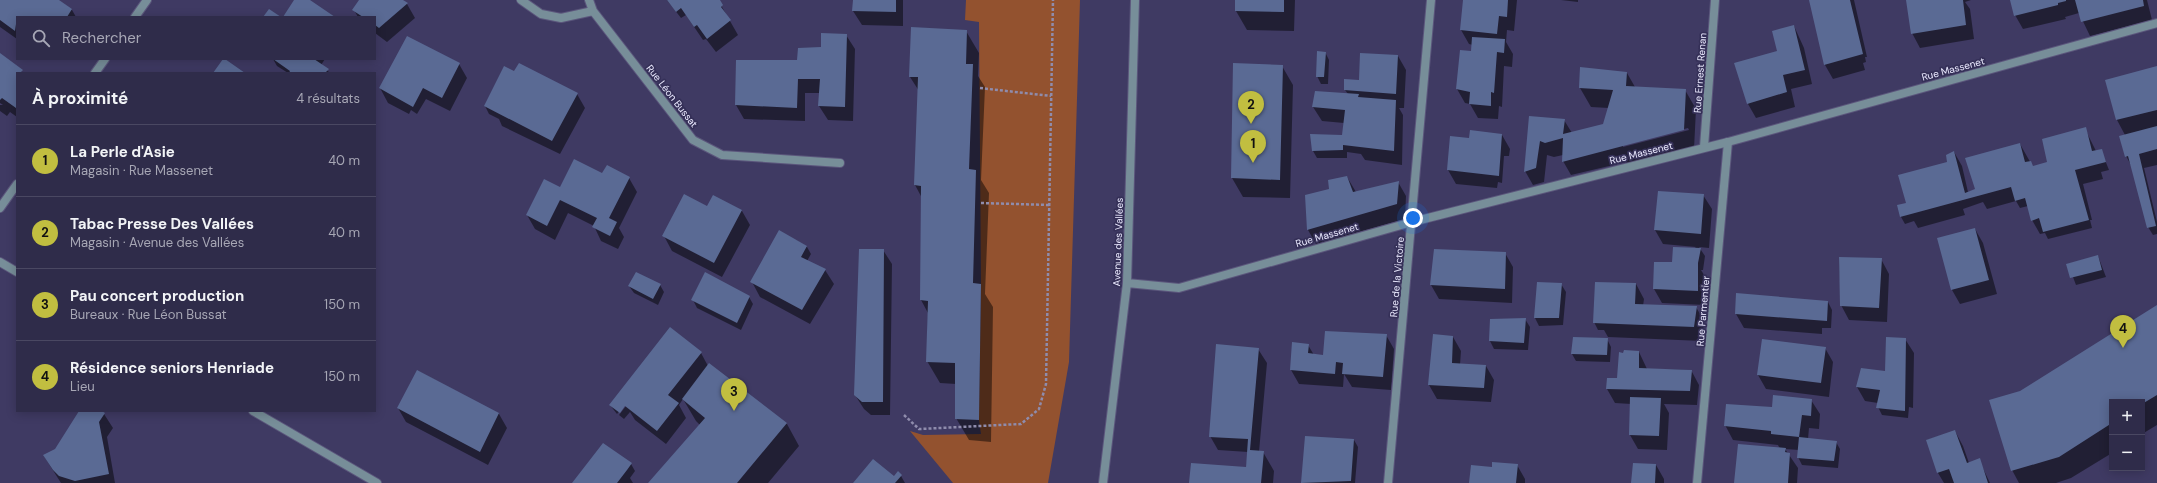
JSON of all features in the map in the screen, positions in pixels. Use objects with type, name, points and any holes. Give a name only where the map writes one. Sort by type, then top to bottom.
[{"type":"street","points":[[136,16],[147,0]]},
{"type":"street","points":[[520,0],[541,14],[561,18],[593,10]]},
{"type":"street","name":"Rue Léon Bussat","points":[[589,0],[593,10],[693,140],[722,155],[840,163]]},
{"type":"street","name":"Avenue des Vallées","points":[[1103,483],[1127,283],[1135,0]]},
{"type":"street","name":"Rue de la Victoire","points":[[1388,483],[1431,0]]},
{"type":"street","name":"Rue Ernest Renan","points":[[1704,147],[1715,0]]},
{"type":"street","name":"Rue Massenet","points":[[1127,283],[1179,288],[1412,222],[1728,142],[2157,23]]},
{"type":"street","points":[[96,72],[104,60]]},
{"type":"street","name":"Rue Parmentier","points":[[1697,483],[1728,142]]},
{"type":"street","points":[[0,208],[16,185]]},
{"type":"street","points":[[0,262],[16,271]]},
{"type":"street","points":[[255,412],[377,483]]},
{"type":"path","points":[[904,415],[919,429],[1021,424],[1039,409],[1046,384],[1053,0]]},
{"type":"path","points":[[980,88],[1051,96]]},
{"type":"path","points":[[981,203],[1050,205]]},
{"type":"shaded area","points":[[966,0],[1080,0],[1069,362],[1048,483],[953,483],[910,431],[923,435],[981,434],[979,420],[981,284],[979,22],[965,20]]},
{"type":"building","points":[[0,0],[59,0],[72,9],[68,16],[16,16],[15,31],[0,20]]},
{"type":"building","points":[[294,0],[310,0],[334,16],[284,16]]},
{"type":"building","points":[[359,0],[403,0],[408,3],[379,28],[376,26],[376,16],[361,16],[352,10]]},
{"type":"building","points":[[667,0],[720,0],[723,5],[721,7],[731,20],[707,39],[697,25],[694,27],[681,8],[676,12]]},
{"type":"building","points":[[853,0],[896,0],[896,12],[852,11]]},
{"type":"building","points":[[1235,0],[1284,0],[1284,12],[1235,11]]},
{"type":"building","points":[[1463,0],[1508,0],[1507,17],[1499,16],[1497,34],[1460,30]]},
{"type":"building","points":[[1809,0],[1850,0],[1863,54],[1824,65]]},
{"type":"building","points":[[1906,0],[1963,0],[1966,25],[1911,34]]},
{"type":"building","points":[[2010,0],[2066,1],[2058,3],[2058,5],[2014,16]]},
{"type":"building","points":[[2075,0],[2143,0],[2144,6],[2081,22]]},
{"type":"building","points":[[269,9],[280,16],[264,16]]},
{"type":"building","points":[[1794,25],[1805,70],[1783,75],[1787,92],[1747,104],[1734,63],[1777,51],[1772,31]]},
{"type":"building","points":[[911,27],[967,30],[966,64],[973,64],[969,169],[976,170],[973,283],[981,284],[979,420],[955,419],[955,363],[926,362],[928,301],[920,300],[921,186],[914,185],[918,77],[909,77]]},
{"type":"building","points":[[821,33],[847,34],[845,107],[818,106],[820,79],[798,79],[797,108],[735,105],[736,60],[797,60],[798,48],[821,47]]},
{"type":"building","points":[[407,36],[460,63],[442,98],[423,88],[413,107],[379,88]]},
{"type":"building","points":[[1472,37],[1505,39],[1504,53],[1497,52],[1494,93],[1491,92],[1491,106],[1469,104],[1470,92],[1456,89],[1460,50],[1471,51]]},
{"type":"building","points":[[1317,51],[1326,52],[1324,77],[1316,77]]},
{"type":"building","points":[[0,53],[23,70],[21,72],[16,72],[16,108],[2,98],[0,100]]},
{"type":"building","points":[[1360,53],[1398,55],[1396,94],[1344,90],[1344,79],[1359,80]]},
{"type":"building","points":[[222,60],[226,60],[244,72],[214,72]]},
{"type":"building","points":[[274,60],[316,60],[329,69],[326,72],[290,71]]},
{"type":"building","points":[[519,63],[578,93],[552,141],[484,106],[504,66],[514,71]]},
{"type":"building","points":[[1233,63],[1283,65],[1280,180],[1231,178]]},
{"type":"building","points":[[2157,66],[2157,110],[2116,120],[2105,80]]},
{"type":"building","points":[[1580,67],[1627,72],[1626,86],[1686,89],[1684,130],[1562,162],[1563,138],[1545,143],[1540,141],[1536,168],[1524,172],[1529,116],[1565,119],[1563,134],[1603,124],[1613,90],[1579,88]]},
{"type":"building","points":[[1315,91],[1359,94],[1358,97],[1396,100],[1394,151],[1343,145],[1343,150],[1312,151],[1310,134],[1342,135],[1345,110],[1312,107]]},
{"type":"building","points":[[2157,126],[2157,149],[2139,154],[2156,226],[2147,228],[2128,156],[2125,157],[2119,136]]},
{"type":"building","points":[[2086,127],[2092,151],[2102,149],[2106,162],[2075,170],[2089,220],[2043,232],[2039,218],[2031,221],[2025,198],[2015,201],[2011,187],[1900,217],[1897,205],[1906,203],[1898,175],[1947,162],[1946,155],[1954,151],[1965,193],[1975,189],[1965,158],[2020,143],[2025,162],[2031,161],[2033,166],[2047,162],[2042,139]]},
{"type":"building","points":[[1470,130],[1502,134],[1499,176],[1447,170],[1450,136],[1469,138]]},
{"type":"building","points":[[574,159],[602,173],[607,165],[630,177],[609,218],[617,222],[610,236],[592,227],[597,218],[560,200],[547,226],[526,215],[544,179],[560,187]]},
{"type":"building","points":[[1347,176],[1353,192],[1399,181],[1397,204],[1307,230],[1305,195],[1329,189],[1328,180]]},
{"type":"building","points":[[1658,191],[1704,194],[1701,234],[1654,230]]},
{"type":"building","points":[[684,194],[707,206],[713,195],[742,210],[714,263],[662,236]]},
{"type":"building","points":[[1975,228],[1989,280],[1951,290],[1937,238]]},
{"type":"building","points":[[779,230],[807,246],[801,257],[826,269],[802,310],[750,282]]},
{"type":"building","points":[[1673,247],[1701,248],[1698,263],[1698,291],[1653,289],[1654,262],[1672,262]]},
{"type":"building","points":[[859,249],[884,249],[883,402],[862,402],[854,395]]},
{"type":"building","points":[[1434,249],[1506,252],[1505,289],[1430,285]]},
{"type":"building","points":[[2098,255],[2102,270],[2070,278],[2066,264]]},
{"type":"building","points":[[1839,257],[1882,258],[1879,308],[1840,306]]},
{"type":"building","points":[[636,272],[661,284],[653,299],[628,286]]},
{"type":"building","points":[[705,272],[750,296],[737,323],[691,300]]},
{"type":"building","points":[[1537,282],[1562,283],[1559,318],[1534,318]]},
{"type":"building","points":[[1595,282],[1636,283],[1635,304],[1697,306],[1694,327],[1593,323]]},
{"type":"building","points":[[1736,293],[1828,301],[1827,321],[1735,314]]},
{"type":"building","points":[[2157,305],[2157,395],[2145,402],[2145,399],[2109,399],[2109,425],[2059,457],[2011,471],[1989,400],[2020,391]]},
{"type":"building","points":[[1526,318],[1524,343],[1489,341],[1490,319]]},
{"type":"building","points":[[670,327],[702,352],[668,395],[679,403],[657,431],[625,406],[620,413],[609,405]]},
{"type":"building","points":[[1325,331],[1387,334],[1383,377],[1342,374],[1343,363],[1336,362],[1335,374],[1290,370],[1292,342],[1309,344],[1308,353],[1323,355]]},
{"type":"building","points":[[1433,334],[1453,336],[1452,363],[1486,365],[1484,388],[1428,385]]},
{"type":"building","points":[[1573,337],[1608,338],[1607,355],[1571,354]]},
{"type":"building","points":[[1886,337],[1906,338],[1905,411],[1876,408],[1880,390],[1856,387],[1861,368],[1885,371]]},
{"type":"building","points":[[1762,339],[1826,347],[1821,383],[1757,375]]},
{"type":"building","points":[[1216,344],[1259,348],[1250,450],[1264,451],[1261,483],[1189,483],[1191,463],[1246,467],[1248,439],[1209,437]]},
{"type":"building","points":[[1624,350],[1639,351],[1639,368],[1692,370],[1690,391],[1606,389],[1607,378],[1617,378],[1619,352],[1623,353]]},
{"type":"building","points":[[709,363],[787,423],[737,483],[648,483],[705,418],[682,399]]},
{"type":"building","points":[[417,370],[499,413],[480,452],[397,408]]},
{"type":"building","points":[[1773,395],[1812,399],[1811,416],[1802,415],[1799,437],[1771,434],[1771,431],[1724,426],[1726,404],[1772,407]]},
{"type":"building","points":[[1630,397],[1661,398],[1659,436],[1629,435]]},
{"type":"building","points":[[78,412],[105,413],[99,422],[109,474],[75,481],[59,476],[43,455],[55,449]]},
{"type":"building","points":[[1955,430],[1967,463],[1980,458],[1988,483],[1954,483],[1949,469],[1937,473],[1926,440]]},
{"type":"building","points":[[1305,436],[1354,439],[1351,481],[1301,483]]},
{"type":"building","points":[[1799,437],[1837,441],[1834,461],[1797,458]]},
{"type":"building","points":[[603,443],[632,463],[617,483],[572,483]]},
{"type":"building","points":[[1738,444],[1786,448],[1785,452],[1790,453],[1788,483],[1734,483]]},
{"type":"building","points":[[873,459],[894,476],[898,471],[902,475],[895,483],[853,483]]},
{"type":"building","points":[[1492,462],[1518,464],[1516,483],[1469,483],[1471,465],[1492,467]]},
{"type":"building","points":[[1633,463],[1656,464],[1655,483],[1631,483]]},
{"type":"place","name":"Tabac Presse Des Vallées","points":[[1251,124]]},
{"type":"place","name":"La Perle d'Asie","points":[[1253,163]]},
{"type":"place","name":"Résidence seniors Henriade","points":[[2123,348]]},
{"type":"place","name":"Pau concert production","points":[[734,411]]}]
